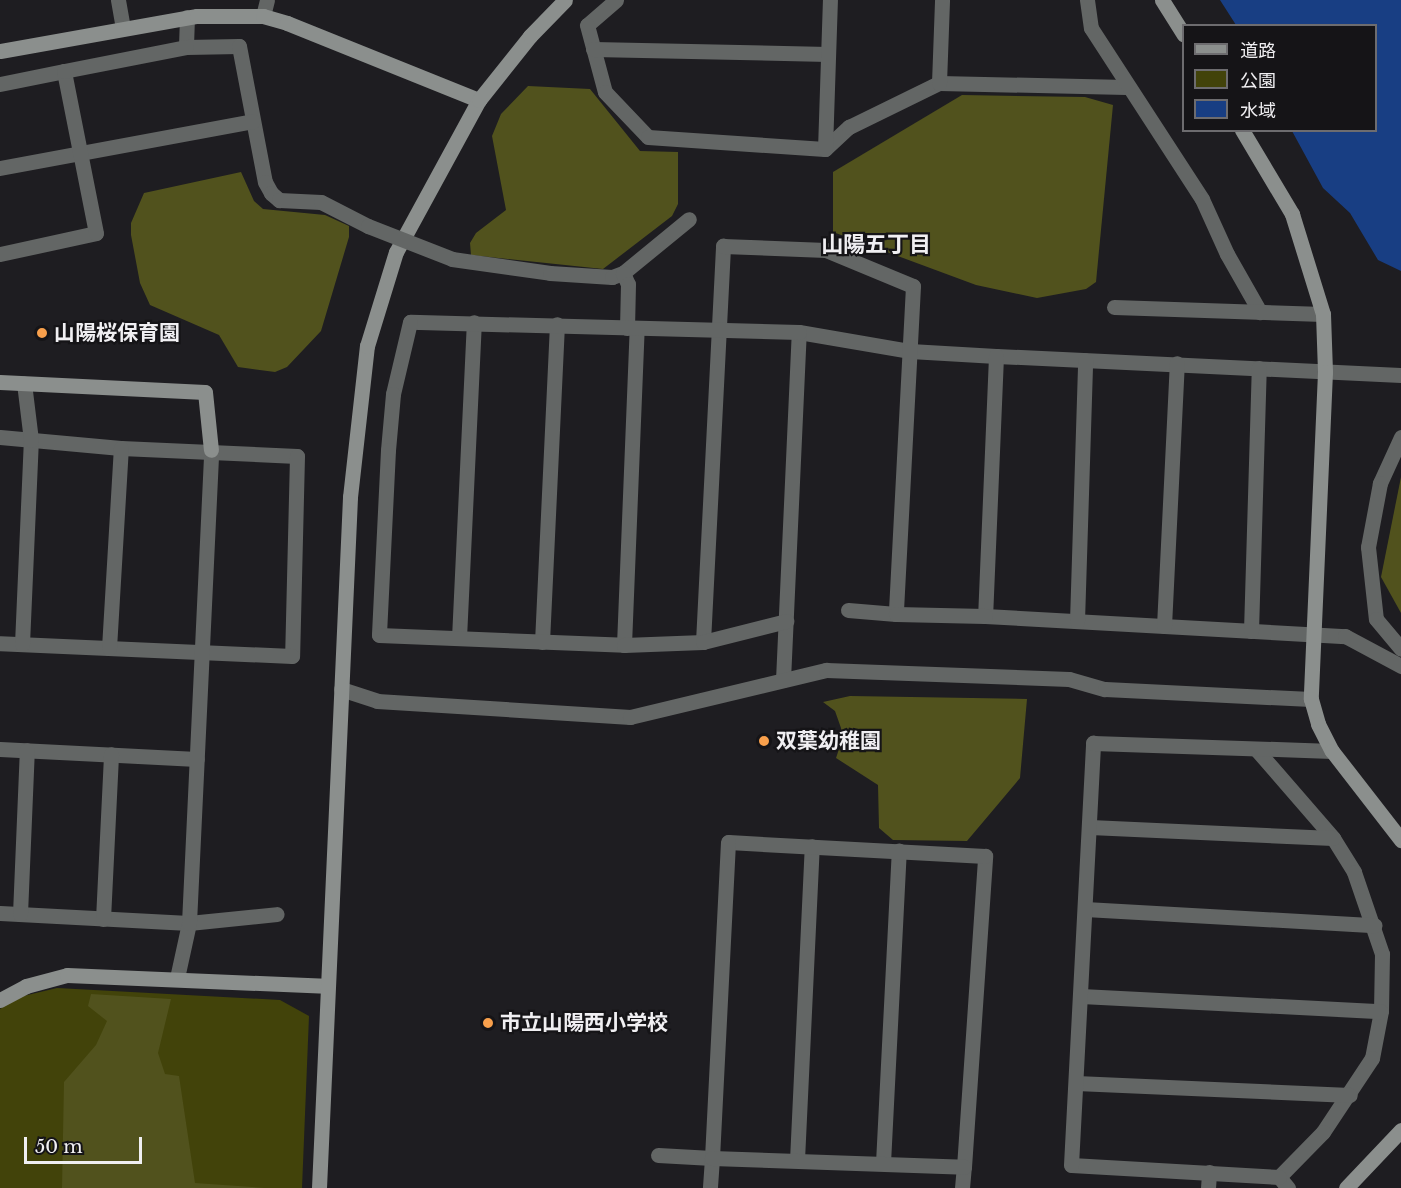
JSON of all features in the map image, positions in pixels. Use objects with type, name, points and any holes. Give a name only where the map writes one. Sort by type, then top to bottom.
[{"type":"street","points":[[118,0],[123,27]]},
{"type":"street","points":[[262,16],[267,0]]},
{"type":"street","points":[[319,1188],[325,986],[351,496],[367,346],[396,252],[479,100],[530,36],[565,0]]},
{"type":"street","points":[[616,0],[586,25],[605,92],[648,137],[825,149],[849,127],[939,83],[1126,87]]},
{"type":"street","points":[[825,149],[830,0]]},
{"type":"street","points":[[939,83],[942,0]]},
{"type":"street","points":[[1087,0],[1091,28],[1126,87],[1202,199],[1227,254],[1260,312]]},
{"type":"street","points":[[1162,0],[1182,32]]},
{"type":"street","points":[[0,51],[187,17],[262,16],[287,23],[479,100]]},
{"type":"street","points":[[186,47],[187,17]]},
{"type":"street","points":[[0,84],[186,47],[239,46],[265,182],[271,193],[279,200],[321,202],[368,226],[452,259],[550,273],[612,277],[623,273],[689,219]]},
{"type":"street","points":[[593,49],[828,54]]},
{"type":"street","points":[[0,254],[96,233],[64,71]]},
{"type":"street","points":[[0,168],[254,121]]},
{"type":"street","points":[[1243,132],[1292,214],[1323,314],[1325,372],[1311,699],[1318,724],[1332,751],[1401,840]]},
{"type":"street","points":[[703,642],[723,246],[826,250],[913,286],[896,614]]},
{"type":"street","points":[[623,273],[628,284],[632,328],[624,645]]},
{"type":"street","points":[[1114,307],[1323,314]]},
{"type":"street","points":[[786,621],[703,642],[624,645],[379,635],[387,461],[393,394],[410,322],[799,332],[910,351],[1401,375]]},
{"type":"street","points":[[459,638],[474,322]]},
{"type":"street","points":[[542,642],[557,324]]},
{"type":"street","points":[[783,680],[799,332]]},
{"type":"street","points":[[985,616],[996,356]]},
{"type":"street","points":[[1077,621],[1085,360]]},
{"type":"street","points":[[1164,626],[1177,363]]},
{"type":"street","points":[[1251,631],[1259,368]]},
{"type":"street","points":[[0,381],[205,392],[211,450],[199,653],[197,759],[189,923],[177,978]]},
{"type":"street","points":[[22,644],[31,440],[24,383]]},
{"type":"street","points":[[0,437],[121,448],[211,450],[297,456],[292,656],[0,643]]},
{"type":"street","points":[[1401,437],[1380,483],[1368,547],[1376,619],[1401,649]]},
{"type":"street","points":[[110,648],[121,448]]},
{"type":"street","points":[[848,610],[1345,636],[1401,666]]},
{"type":"street","points":[[340,689],[377,701],[630,717],[783,680],[837,670],[1069,679],[1105,688],[1311,699]]},
{"type":"street","points":[[1256,749],[1333,838],[1354,872],[1375,925],[1382,954],[1382,1011],[1371,1058],[1350,1095],[1284,1183],[1209,1180],[1071,1165],[1094,743],[1332,751]]},
{"type":"street","points":[[0,749],[197,759]]},
{"type":"street","points":[[20,914],[27,750]]},
{"type":"street","points":[[103,919],[111,754]]},
{"type":"street","points":[[1090,827],[1333,838]]},
{"type":"street","points":[[710,1188],[728,842],[985,856],[962,1188]]},
{"type":"street","points":[[797,1160],[812,846]]},
{"type":"street","points":[[883,1163],[899,850]]},
{"type":"street","points":[[1085,909],[1375,925]]},
{"type":"street","points":[[0,913],[189,923],[277,914]]},
{"type":"street","points":[[0,1000],[26,986],[67,975],[325,986]]},
{"type":"street","points":[[1081,996],[1382,1011]]},
{"type":"street","points":[[1076,1083],[1350,1095]]},
{"type":"street","points":[[1346,1188],[1401,1130]]},
{"type":"street","points":[[658,1155],[964,1167]]},
{"type":"green space","points":[[57,988],[280,1000],[309,1016],[302,1188],[0,1188],[0,1009],[15,998]]},
{"type":"shaded area","points":[[528,86],[590,89],[640,151],[678,152],[678,204],[672,216],[603,269],[471,255],[470,243],[476,233],[506,210],[492,136],[501,114]]},
{"type":"shaded area","points":[[962,95],[1085,97],[1113,105],[1096,282],[1086,289],[1037,298],[976,285],[833,232],[833,172]]},
{"type":"shaded area","points":[[241,172],[254,201],[263,209],[325,215],[349,226],[349,237],[321,331],[287,367],[275,372],[238,367],[219,335],[150,305],[140,283],[131,235],[131,223],[144,193]]},
{"type":"shaded area","points":[[1401,477],[1401,613],[1381,577]]},
{"type":"shaded area","points":[[850,696],[1027,699],[1020,778],[967,841],[893,840],[879,828],[878,785],[836,758],[842,740],[841,728],[835,711],[823,702]]},
{"type":"shaded area","points":[[91,994],[171,999],[158,1053],[165,1074],[179,1076],[195,1183],[265,1188],[62,1188],[64,1082],[96,1045],[107,1021],[88,1006]]},
{"type":"water","points":[[1220,0],[1401,0],[1401,271],[1378,260],[1350,213],[1323,188],[1293,132],[1377,132],[1377,24],[1235,24]]},
{"type":"place","name":"山陽桜保育園","points":[[42,333]]},
{"type":"place","name":"双葉幼稚園","points":[[764,741]]},
{"type":"place","name":"市立山陽西小学校","points":[[488,1023]]},
{"type":"district","name":"山陽五丁目","points":[[876,245]]}]
